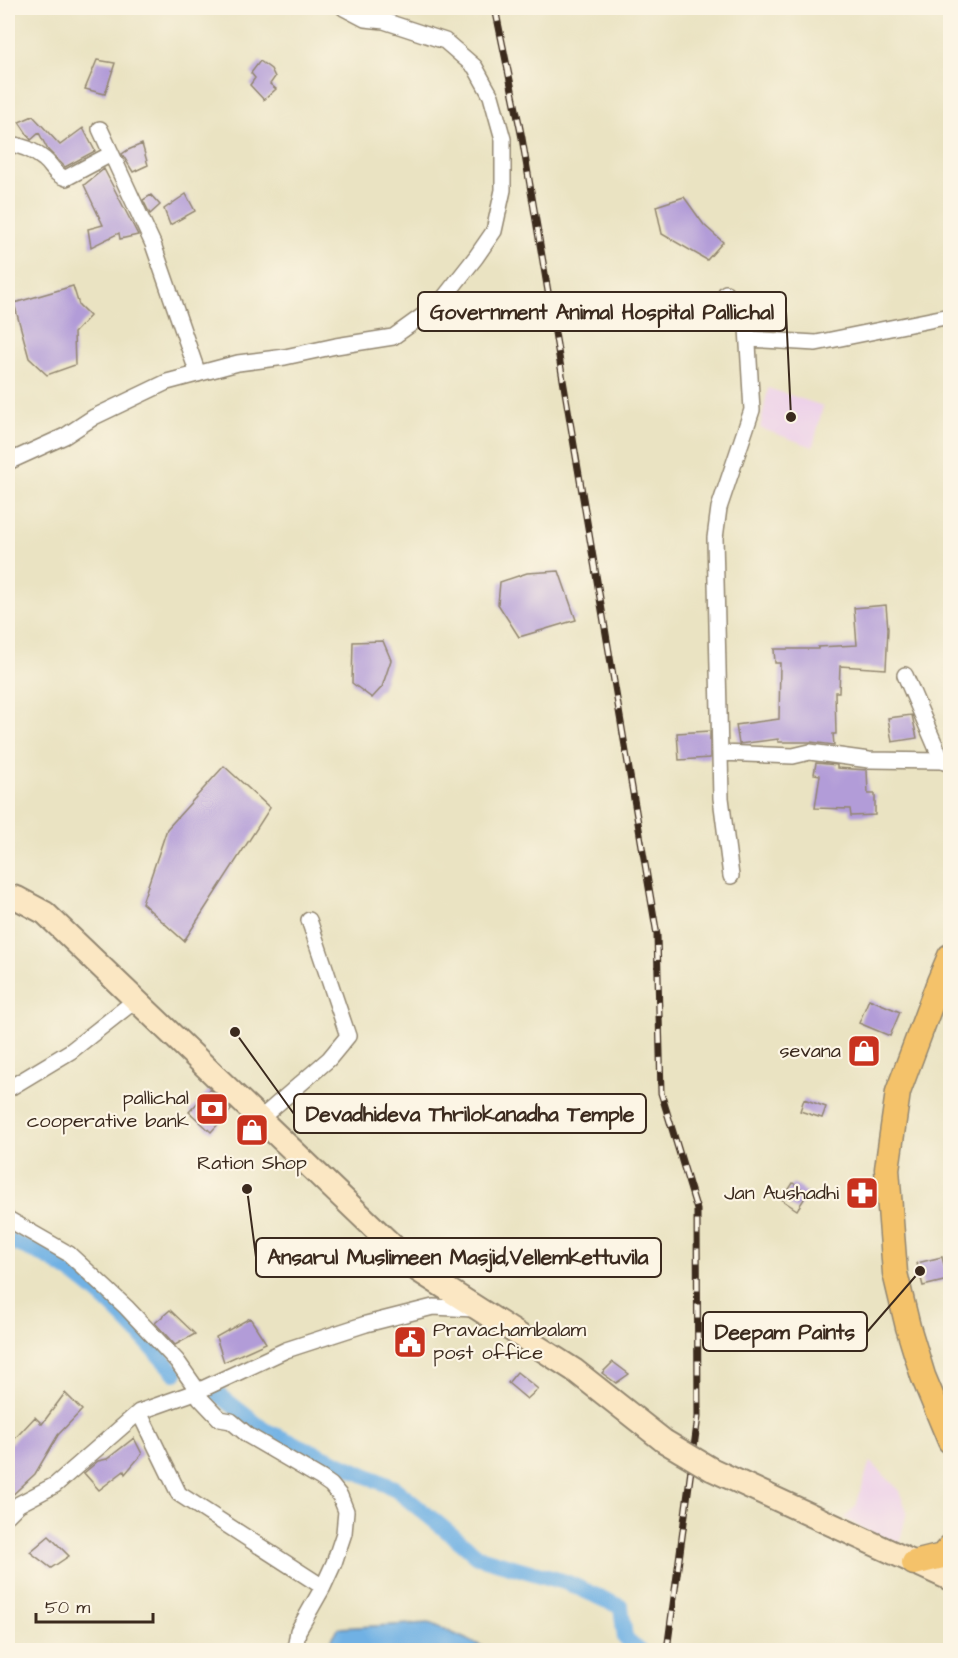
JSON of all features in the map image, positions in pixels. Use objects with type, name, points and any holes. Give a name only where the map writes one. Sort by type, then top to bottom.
[{"type":"main road","points":[[951,956],[945,979],[912,1031],[898,1092],[887,1168],[895,1273],[923,1376],[951,1441]]},
{"type":"main road","points":[[914,1563],[942,1556],[951,1547]]},
{"type":"street","points":[[8,462],[167,382],[238,363],[285,357],[393,337],[439,304],[494,231],[503,190],[503,139],[491,96],[475,67],[445,41],[384,21],[365,19],[344,8]]},
{"type":"street","points":[[100,129],[153,244],[198,374]]},
{"type":"street","points":[[8,144],[22,145],[46,159],[58,176],[66,178],[111,154]]},
{"type":"street","points":[[726,293],[747,328],[752,410],[719,508],[715,538],[721,798],[732,876]]},
{"type":"street","points":[[748,339],[816,343],[951,316]]},
{"type":"street","points":[[721,753],[793,756],[810,752],[869,760],[946,762],[905,675]]},
{"type":"street","points":[[8,896],[17,898],[45,913],[419,1271],[574,1370],[664,1441],[711,1469],[951,1579]]},
{"type":"street","points":[[260,1119],[328,1059],[348,1036],[309,920]]},
{"type":"street","points":[[8,1089],[71,1051],[137,999]]},
{"type":"street","points":[[8,1219],[69,1254],[126,1307],[177,1361],[198,1391],[200,1398],[220,1419],[231,1421],[249,1436],[331,1485],[340,1496],[346,1511],[344,1533],[323,1587],[298,1631],[295,1650]]},
{"type":"street","points":[[8,1515],[20,1504],[55,1485],[139,1412],[198,1391],[286,1350],[366,1324],[433,1307],[478,1309]]},
{"type":"street","points":[[139,1412],[179,1494],[323,1587]]},
{"type":"shaded area","points":[[768,388],[823,406],[813,447],[760,428]]},
{"type":"shaded area","points":[[870,1461],[898,1489],[907,1511],[899,1545],[845,1518],[856,1506]]},
{"type":"water","points":[[430,1623],[490,1650],[326,1650],[338,1628]]},
{"type":"building","points":[[97,60],[115,63],[105,94],[85,89]]},
{"type":"building","points":[[260,61],[271,69],[275,77],[270,84],[276,89],[264,100],[250,85],[255,78],[251,73]]},
{"type":"building","points":[[33,116],[60,145],[83,128],[95,151],[65,167],[48,150],[39,133],[31,140],[19,122]]},
{"type":"building","points":[[142,144],[148,165],[133,172],[122,154]]},
{"type":"building","points":[[104,169],[138,235],[120,239],[119,233],[91,247],[88,229],[103,225],[84,185]]},
{"type":"building","points":[[186,194],[195,211],[170,225],[164,209]]},
{"type":"building","points":[[151,195],[160,205],[150,214],[143,200]]},
{"type":"building","points":[[684,197],[704,225],[723,242],[707,260],[662,234],[656,206]]},
{"type":"building","points":[[73,286],[79,305],[90,316],[74,333],[75,365],[47,375],[29,358],[14,303]]},
{"type":"building","points":[[559,571],[576,620],[519,637],[498,604],[500,582],[527,573]]},
{"type":"building","points":[[886,605],[888,629],[886,669],[840,666],[839,692],[835,692],[834,745],[778,742],[778,739],[739,744],[736,725],[779,719],[780,663],[775,663],[774,649],[818,649],[818,647],[857,645],[854,608]]},
{"type":"building","points":[[383,641],[391,660],[382,687],[372,698],[352,683],[353,642]]},
{"type":"building","points":[[912,715],[917,738],[892,742],[888,718]]},
{"type":"building","points":[[710,731],[710,758],[679,760],[677,733]]},
{"type":"building","points":[[816,763],[837,765],[837,768],[867,770],[868,794],[875,794],[875,815],[851,816],[850,809],[815,808],[820,775],[814,774]]},
{"type":"building","points":[[224,766],[270,808],[184,941],[142,903],[167,829]]},
{"type":"building","points":[[869,999],[900,1012],[890,1036],[859,1023]]},
{"type":"building","name":"pallichal cooperative bank","points":[[210,1089],[231,1110],[211,1132],[189,1112]]},
{"type":"building","points":[[804,1099],[826,1107],[822,1118],[800,1111]]},
{"type":"building","points":[[793,1183],[808,1193],[797,1210],[782,1200]]},
{"type":"building","points":[[942,1257],[948,1280],[923,1286],[917,1263]]},
{"type":"building","points":[[170,1310],[195,1334],[175,1345],[155,1323]]},
{"type":"building","points":[[250,1318],[266,1343],[224,1362],[216,1337]]},
{"type":"building","name":"Pravachambalam post office","points":[[400,1332],[422,1333],[420,1353],[397,1352]]},
{"type":"building","points":[[613,1362],[629,1374],[616,1383],[602,1373]]},
{"type":"building","points":[[517,1372],[538,1389],[527,1399],[508,1383]]},
{"type":"building","points":[[65,1393],[82,1410],[58,1435],[35,1474],[8,1499],[8,1446],[35,1417],[42,1424]]},
{"type":"building","points":[[134,1438],[142,1454],[125,1474],[124,1471],[99,1490],[84,1473],[98,1461],[107,1459]]},
{"type":"building","points":[[49,1536],[69,1556],[51,1568],[30,1552]]},
{"type":"waterway","points":[[8,1241],[33,1250],[79,1278],[120,1314],[175,1373]]},
{"type":"waterway","points":[[217,1393],[264,1430],[394,1488],[479,1557],[568,1583],[621,1607],[625,1638],[639,1650]]},
{"type":"railway","points":[[495,8],[522,138],[657,935],[661,1093],[697,1210],[698,1417],[667,1650]]},
{"type":"place","name":"Government Animal Hospital Pallichal","points":[[791,417]]},
{"type":"place","name":"Devadhideva Thrilokanadha Temple","points":[[235,1032]]},
{"type":"place","name":"sevana","points":[[864,1051]]},
{"type":"place","name":"pallichal cooperative bank","points":[[212,1109]]},
{"type":"place","name":"Ration Shop","points":[[252,1130]]},
{"type":"place","name":"Ansarul Muslimeen Masjid,Vellemkettuvila","points":[[247,1189]]},
{"type":"place","name":"Jan Aushadhi","points":[[862,1193]]},
{"type":"place","name":"Deepam Paints","points":[[920,1271]]},
{"type":"place","name":"Pravachambalam post office","points":[[410,1342]]}]
